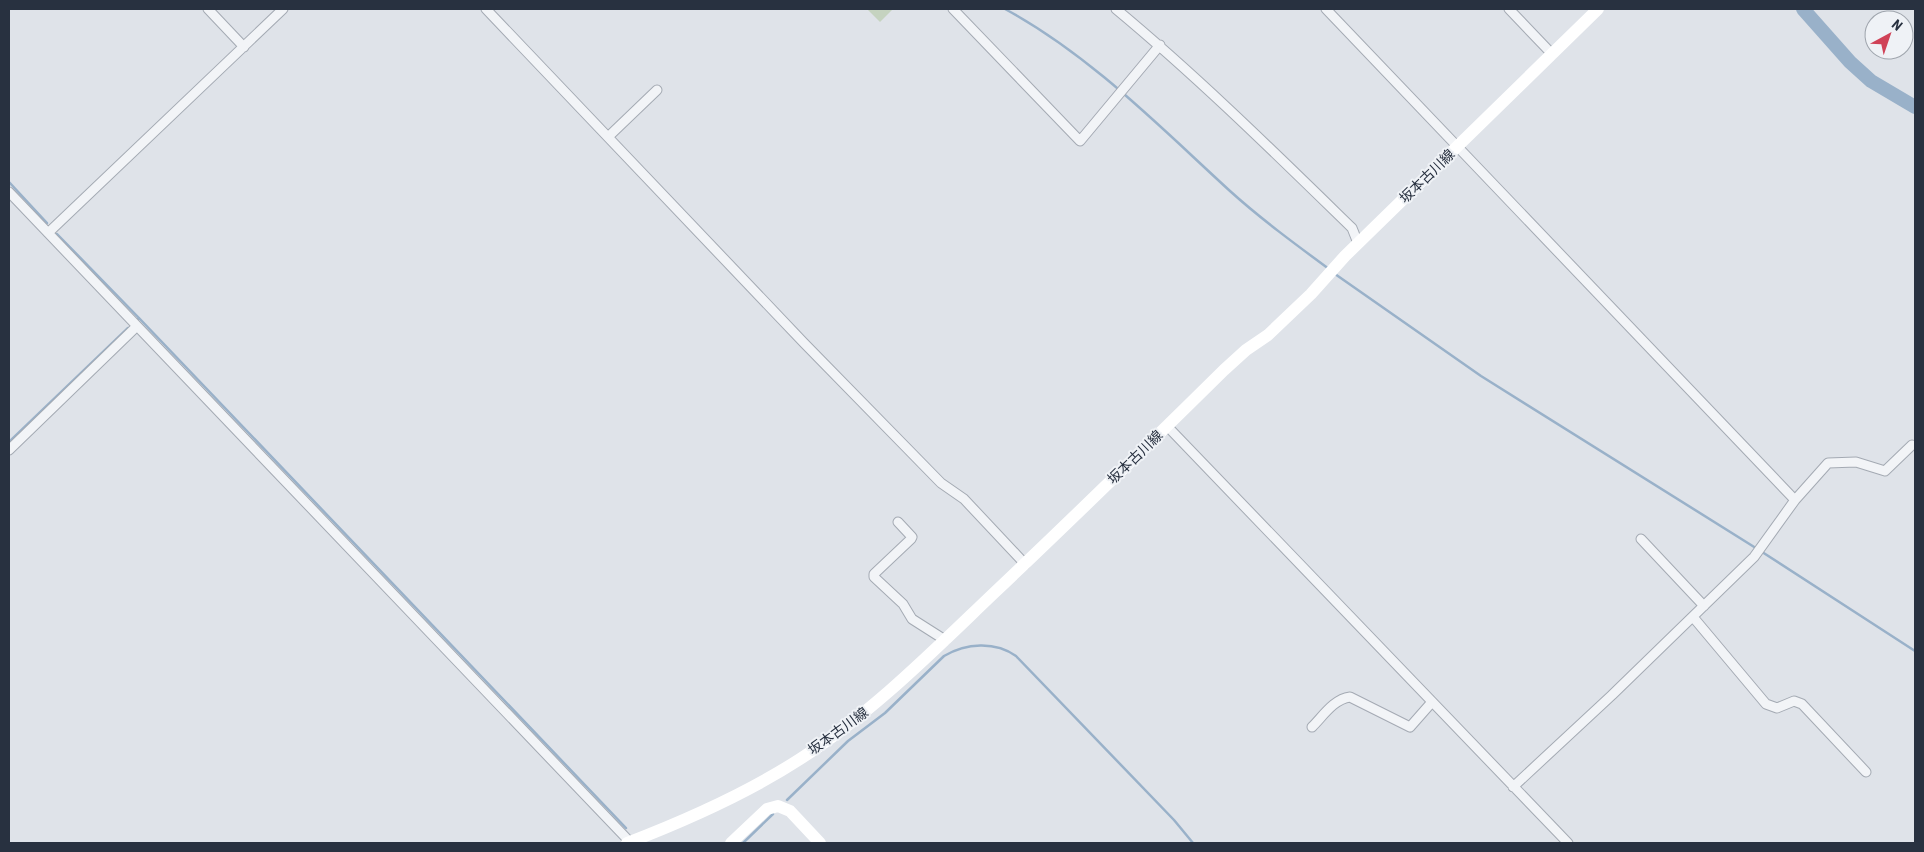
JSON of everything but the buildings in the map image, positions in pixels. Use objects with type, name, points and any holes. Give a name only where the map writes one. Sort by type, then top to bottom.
[{"type":"main road","name":"坂本古川線","points":[[629,843],[705,812],[748,790],[802,758],[881,699],[1025,564],[1224,370],[1246,350],[1268,335],[1326,278],[1358,243],[1598,9]]},
{"type":"main road","points":[[731,843],[767,809],[778,806],[790,811],[820,843]]},
{"type":"street","points":[[208,9],[244,46]]},
{"type":"street","points":[[48,233],[283,9]]},
{"type":"street","points":[[486,9],[940,483],[964,499],[1025,564]]},
{"type":"street","points":[[953,9],[1080,141],[1160,45]]},
{"type":"street","points":[[1116,9],[1160,45],[1245,123],[1352,228],[1358,243]]},
{"type":"street","points":[[1326,9],[1795,500]]},
{"type":"street","points":[[1509,9],[1552,54]]},
{"type":"street","points":[[608,136],[657,90]]},
{"type":"street","points":[[9,192],[629,843]]},
{"type":"street","points":[[9,450],[136,327]]},
{"type":"street","points":[[1167,426],[1568,843]]},
{"type":"street","points":[[1513,787],[1754,557],[1795,500],[1828,463],[1856,462],[1885,471],[1912,445]]},
{"type":"street","points":[[898,522],[912,539],[874,574],[874,577],[904,604],[912,619],[944,640]]},
{"type":"street","points":[[1641,539],[1704,606]]},
{"type":"street","points":[[1693,617],[1766,704],[1777,708],[1794,701],[1802,704],[1866,772]]},
{"type":"street","points":[[1312,727],[1336,702],[1343,698],[1350,697],[1410,728],[1432,702]]},
{"type":"green space","points":[[867,9],[893,9],[880,22]]},
{"type":"waterway","points":[[1005,9],[1036,27],[1095,70],[1150,117],[1242,201],[1329,269]]},
{"type":"waterway","points":[[1803,9],[1850,62],[1871,81],[1915,107]]},
{"type":"waterway","points":[[9,182],[47,223]]},
{"type":"waterway","points":[[57,234],[139,318]]},
{"type":"waterway","points":[[1335,274],[1481,376],[1759,550],[1915,651]]},
{"type":"waterway","points":[[138,319],[626,828]]},
{"type":"waterway","points":[[9,442],[128,328]]},
{"type":"waterway","points":[[787,800],[848,741],[885,713],[944,656],[971,646],[990,646],[1008,651],[1016,656],[1174,820],[1193,843]]},
{"type":"waterway","points":[[743,843],[773,814]]}]
